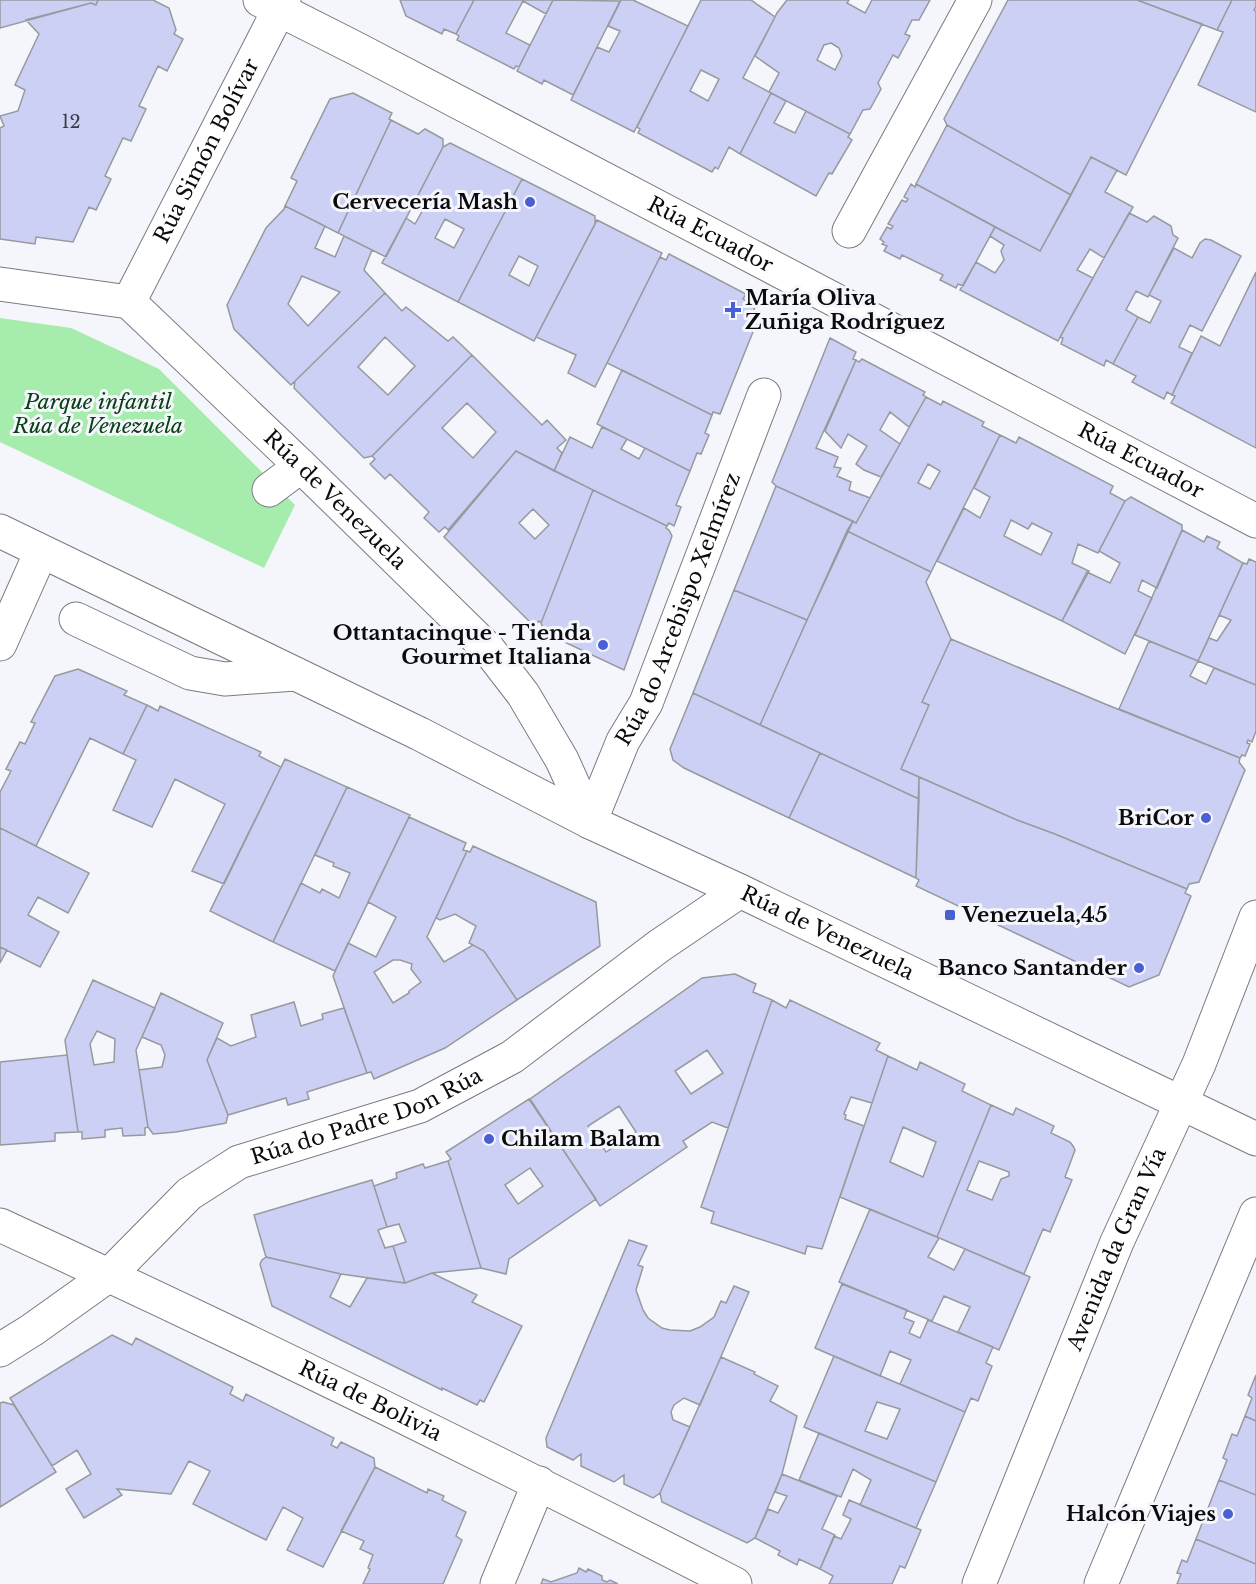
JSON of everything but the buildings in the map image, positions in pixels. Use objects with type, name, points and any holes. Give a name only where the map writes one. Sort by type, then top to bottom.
[{"type":"street","points":[[849,231],[975,0]]},
{"type":"street","name":"Rúa Simón Bolívar","points":[[129,302],[274,3]]},
{"type":"street","name":"Rúa Ecuador","points":[[274,3],[1256,521]]},
{"type":"street","points":[[0,284],[129,302]]},
{"type":"street","name":"Rúa de Venezuela","points":[[129,302],[489,650],[523,694],[562,760],[590,822]]},
{"type":"street","name":"Rúa do Arcebispo Xelmírez","points":[[590,822],[622,741],[646,703],[764,395]]},
{"type":"street","points":[[268,490],[301,466]]},
{"type":"street","name":"Rúa de Venezuela","points":[[0,531],[420,734],[590,822],[740,891],[1256,1139]]},
{"type":"street","points":[[0,644],[41,552]]},
{"type":"street","points":[[76,619],[190,673],[225,679],[295,674]]},
{"type":"street","name":"Rúa do Padre Don Rúa","points":[[0,1350],[109,1275],[189,1194],[239,1162],[420,1106],[512,1057],[659,946],[740,891]]},
{"type":"street","name":"Avenida da Gran Vía","points":[[979,1584],[1117,1242],[1199,1064],[1256,917]]},
{"type":"street","points":[[1101,1584],[1256,1214]]},
{"type":"street","name":"Rúa de Bolivia","points":[[0,1226],[109,1275],[539,1483],[735,1584]]},
{"type":"street","points":[[497,1584],[539,1483]]},
{"type":"green space","name":"Parque infantil Rúa de Venezuela","points":[[0,318],[71,328],[159,369],[295,505],[264,568],[0,442]]},
{"type":"place","name":"Cervecería Mash","points":[[530,202]]},
{"type":"place","name":"María Oliva Zuñiga Rodríguez","points":[[733,310]]},
{"type":"place","name":"Ottantacinque - Tienda Gourmet Italiana","points":[[603,645]]},
{"type":"place","name":"BriCor","points":[[1206,818]]},
{"type":"place","name":"Venezuela,45","points":[[950,915]]},
{"type":"place","name":"Banco Santander","points":[[1139,968]]},
{"type":"place","name":"Chilam Balam","points":[[489,1139]]},
{"type":"place","name":"Halcón Viajes","points":[[1228,1514]]}]
